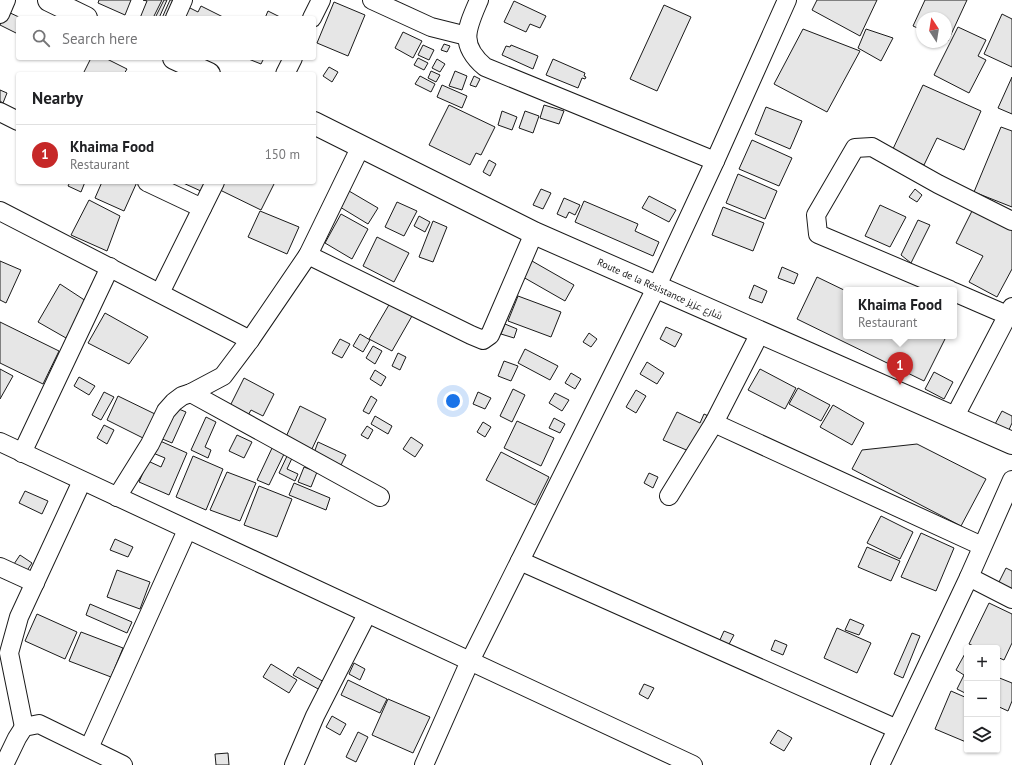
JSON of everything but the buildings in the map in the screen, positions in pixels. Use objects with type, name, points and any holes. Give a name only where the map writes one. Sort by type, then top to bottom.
[{"type":"main road","points":[[49,0],[82,16]]},
{"type":"main road","points":[[178,60],[204,72]]},
{"type":"main road","name":"Route de la Résistance شارع عزيز","points":[[316,124],[534,233],[656,288],[1012,443]]},
{"type":"street","points":[[0,14],[6,0]]},
{"type":"street","points":[[176,16],[183,0]]},
{"type":"street","points":[[313,16],[321,0]]},
{"type":"street","points":[[372,0],[431,27],[467,36]]},
{"type":"street","points":[[479,0],[468,25],[467,36],[469,46],[474,55],[485,66],[715,162]]},
{"type":"street","points":[[424,765],[470,661],[656,288],[715,162],[787,0]]},
{"type":"street","points":[[286,72],[292,60]]},
{"type":"street","points":[[0,112],[16,120]]},
{"type":"street","points":[[116,497],[150,444],[166,411],[182,396],[224,376],[250,340],[308,255],[361,146]]},
{"type":"street","points":[[943,287],[818,234],[816,215],[855,148],[872,147],[938,184],[1012,221]]},
{"type":"street","points":[[151,184],[202,208]]},
{"type":"street","points":[[160,293],[214,184]]},
{"type":"street","points":[[0,210],[250,340]]},
{"type":"street","points":[[308,255],[482,340],[490,335],[534,233]]},
{"type":"street","points":[[22,453],[110,267]]},
{"type":"street","points":[[954,418],[1010,311],[957,293]]},
{"type":"street","points":[[669,496],[714,423],[760,333]]},
{"type":"street","points":[[191,393],[380,497]]},
{"type":"street","points":[[714,423],[982,546]]},
{"type":"street","points":[[0,442],[693,765]]},
{"type":"street","points":[[880,765],[969,576],[1012,480]]},
{"type":"street","points":[[24,727],[9,653],[19,617],[82,481]]},
{"type":"street","points":[[89,748],[187,530]]},
{"type":"street","points":[[520,561],[897,729]]},
{"type":"street","points":[[0,568],[35,583]]},
{"type":"street","points":[[969,576],[1012,599]]},
{"type":"street","points":[[294,765],[315,716],[367,614]]},
{"type":"street","points":[[4,765],[16,738],[24,727],[39,724],[123,765]]},
{"type":"place","name":"Khaima Food","points":[[900,385]]}]
